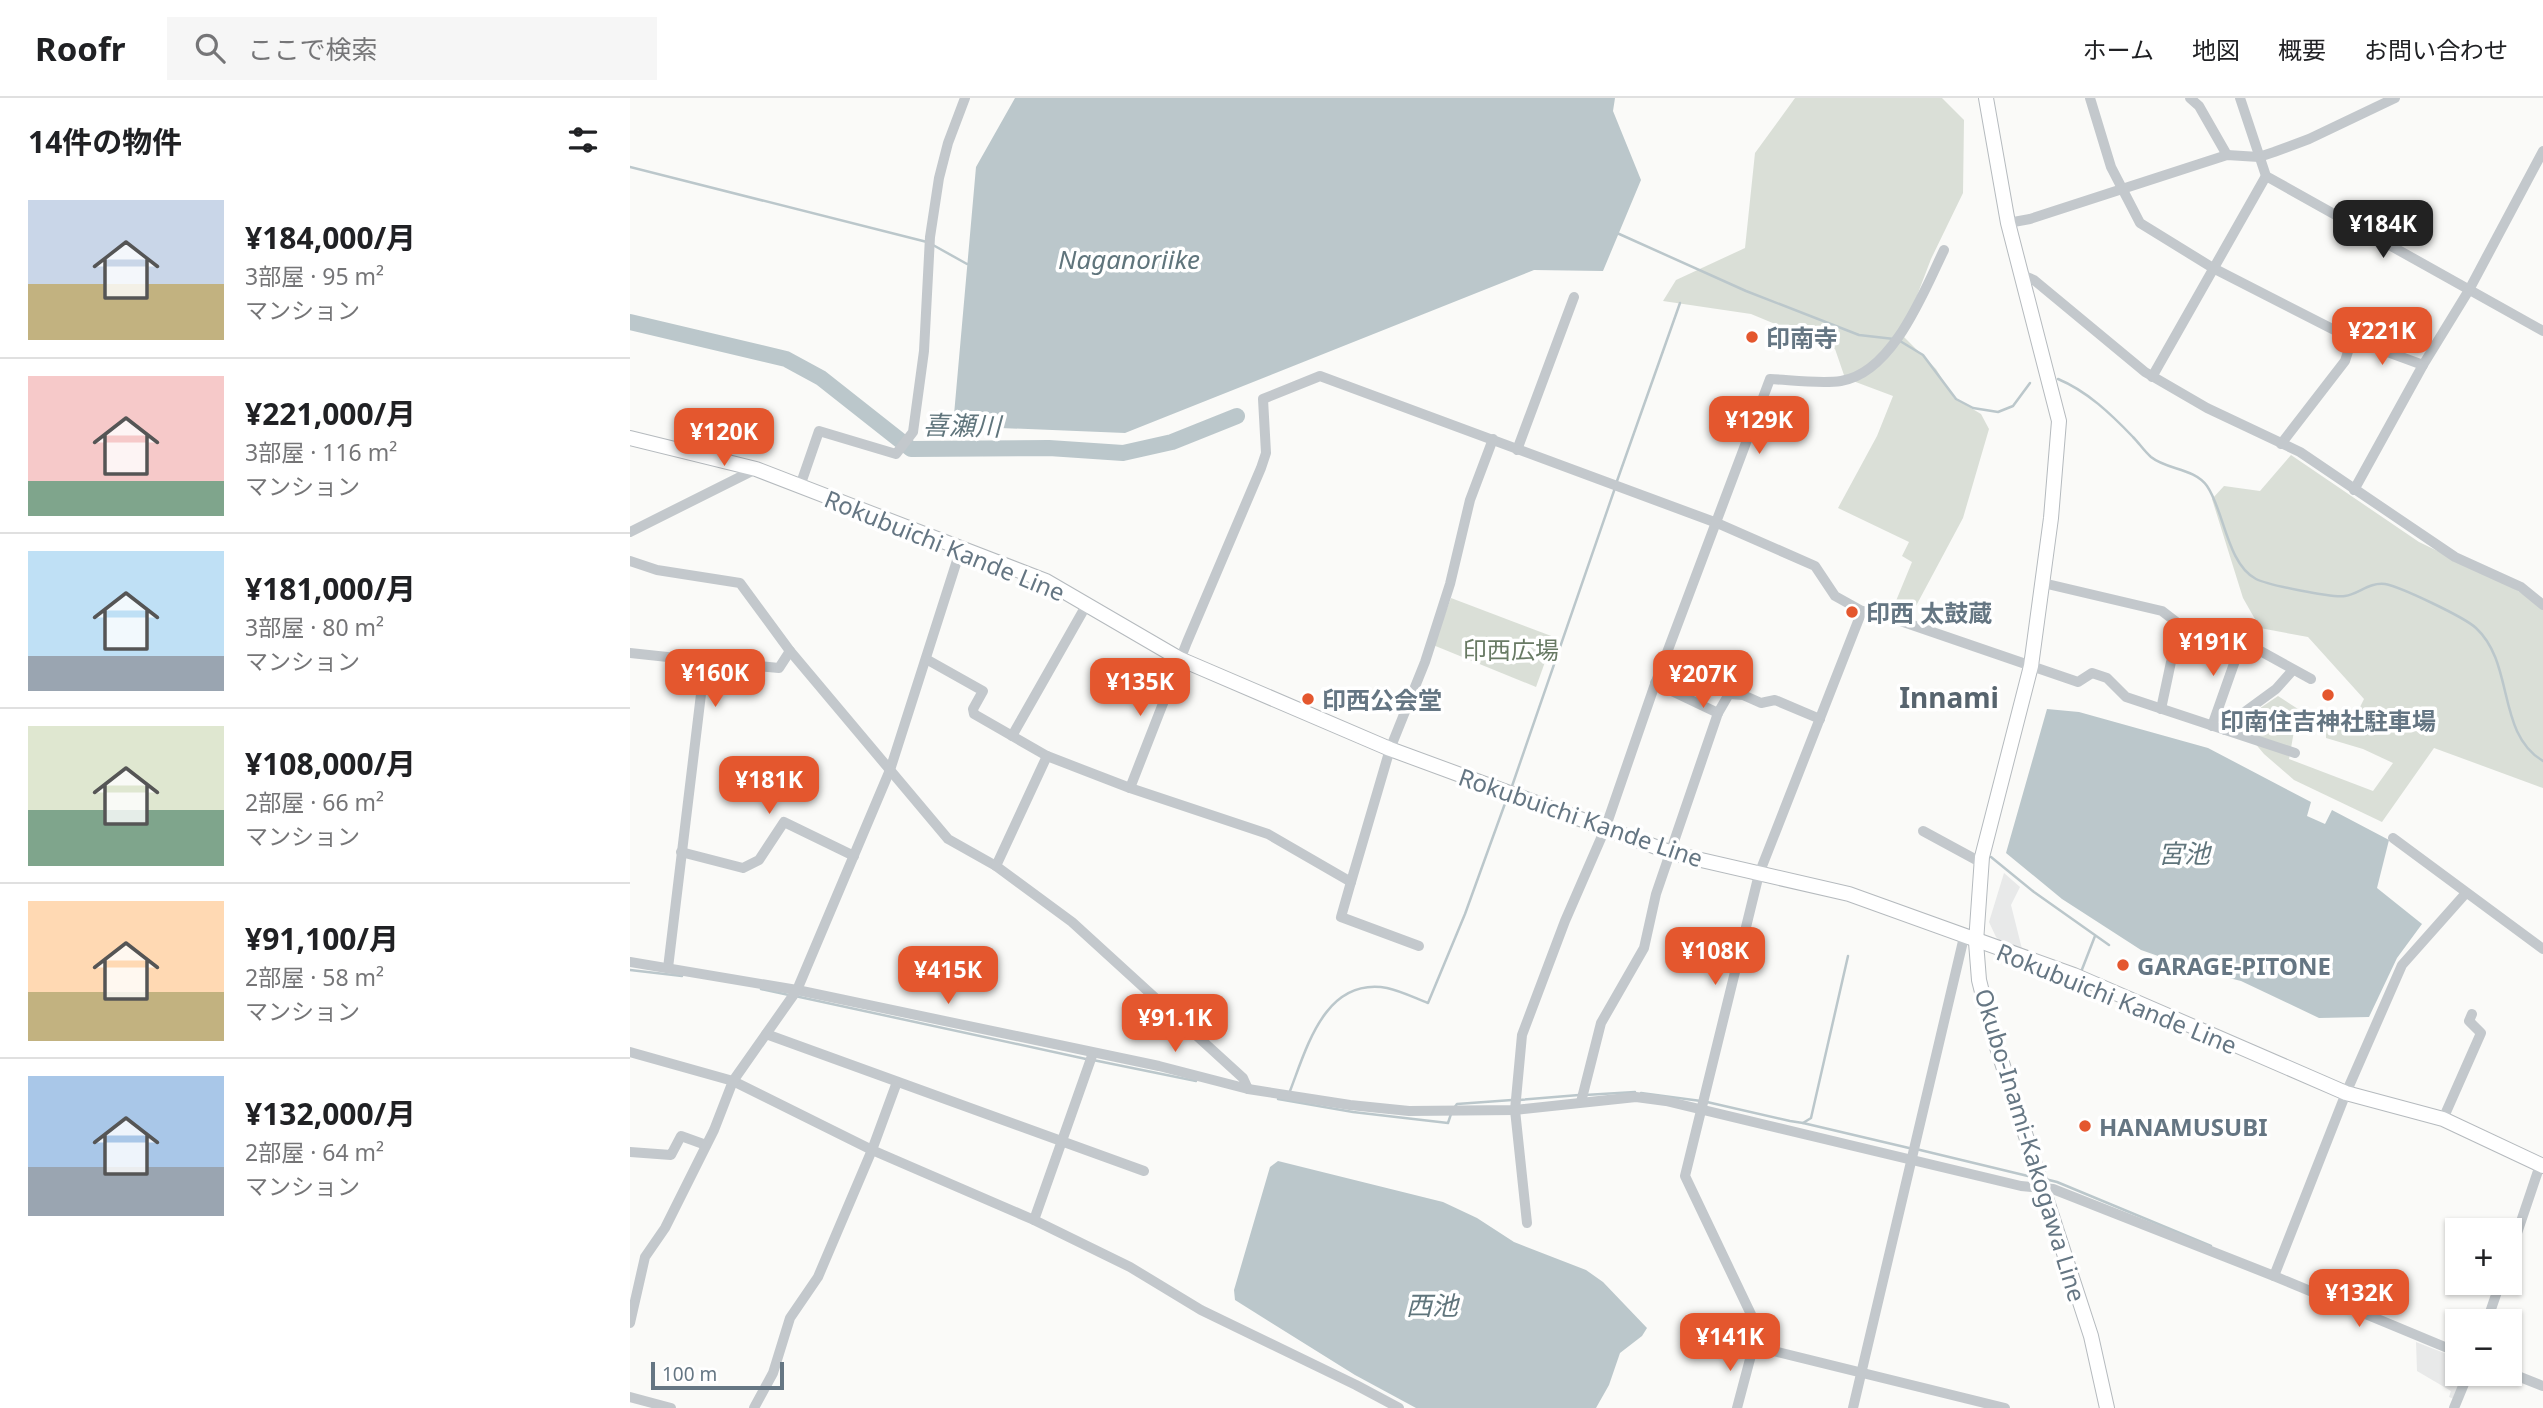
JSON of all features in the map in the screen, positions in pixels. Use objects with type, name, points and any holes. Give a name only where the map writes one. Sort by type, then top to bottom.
[{"type":"main road","name":"Okubo-Inami-Kakogawa Line","points":[[1986,98],[2008,223],[2059,421],[2059,446],[2031,666],[1982,863],[1970,939],[1992,1032],[2091,1336],[2107,1408]]},
{"type":"main road","name":"Rokubuichi Kande Line","points":[[630,438],[757,469],[1046,581],[1180,659],[1390,749],[1672,853],[1849,894],[2074,975],[2346,1093],[2443,1119],[2541,1166]]},
{"type":"street","points":[[800,486],[819,430],[896,454],[913,432],[924,351],[930,237],[939,178],[948,143],[965,98]]},
{"type":"street","points":[[2090,98],[2111,167],[2140,223],[2213,268],[2352,339],[2423,365]]},
{"type":"street","points":[[2190,98],[2199,106],[2227,155]]},
{"type":"street","points":[[2240,98],[2266,176],[2543,331]]},
{"type":"street","points":[[2008,223],[2030,219],[2227,155],[2259,157],[2309,139],[2395,98]]},
{"type":"street","points":[[2354,490],[2423,365],[2469,290],[2543,151]]},
{"type":"street","points":[[2152,377],[2266,176]]},
{"type":"street","points":[[1527,1223],[1515,1110],[1522,1035],[1565,921],[1605,828],[1655,683],[1770,379],[1841,381],[1868,370],[1898,339],[1907,325],[1944,250]]},
{"type":"street","points":[[2022,275],[2034,280],[2152,377],[2207,408],[2300,453],[2455,557],[2521,587],[2543,605]]},
{"type":"street","points":[[1517,450],[1574,297]]},
{"type":"street","points":[[2281,444],[2345,361],[2352,339]]},
{"type":"street","points":[[1130,788],[1180,659],[1261,468],[1266,453],[1263,399],[1320,376],[1717,523],[1815,566],[1835,596],[1862,611],[1880,614],[2078,682],[2091,673],[2107,678],[2126,697],[2295,753]]},
{"type":"street","points":[[1419,946],[1341,917],[1390,749],[1426,662],[1450,584],[1470,500],[1493,439]]},
{"type":"street","points":[[630,532],[757,469]]},
{"type":"street","points":[[630,1323],[645,1256],[666,1228],[733,1081],[797,990],[890,770],[961,548]]},
{"type":"street","points":[[630,561],[657,570],[740,583],[790,651],[948,839],[996,866],[1072,922],[1243,1078],[1248,1089]]},
{"type":"street","points":[[2043,583],[2162,611],[2197,638],[2214,645],[2231,645],[2235,637],[2311,679]]},
{"type":"street","points":[[1012,736],[1087,604]]},
{"type":"street","points":[[1737,1408],[1758,1329],[1685,1176],[1759,874],[1862,611]]},
{"type":"street","points":[[2212,726],[2242,641]]},
{"type":"street","points":[[630,653],[779,668],[790,651]]},
{"type":"street","points":[[926,659],[983,691],[973,709],[974,714],[1047,756],[1130,788],[1268,834],[1351,881]]},
{"type":"street","points":[[668,968],[705,661]]},
{"type":"street","points":[[2161,709],[2171,662]]},
{"type":"street","points":[[2225,730],[2235,719],[2276,689],[2293,670]]},
{"type":"street","points":[[1655,683],[1718,713]]},
{"type":"street","points":[[1581,1102],[1601,1023],[1644,948],[1656,894],[1672,853],[1687,788],[1718,713],[1729,694],[1743,695],[1762,703],[1775,700],[1819,719]]},
{"type":"street","points":[[996,866],[1047,756]]},
{"type":"street","points":[[681,852],[743,868],[760,860],[784,822],[854,856]]},
{"type":"street","points":[[1923,831],[1982,863]]},
{"type":"street","points":[[2393,838],[2543,949]]},
{"type":"street","points":[[2274,1276],[2346,1093],[2402,965],[2466,893]]},
{"type":"street","points":[[1853,1408],[1912,1159],[1970,939]]},
{"type":"street","points":[[630,962],[797,990],[1159,1066],[1248,1089],[1409,1111],[1515,1110],[1636,1097],[1702,1108],[2021,1186],[2053,1189],[2445,1347]]},
{"type":"street","points":[[2443,1119],[2481,1033],[2469,1021],[2473,1014]]},
{"type":"street","points":[[766,1034],[1144,1171]]},
{"type":"street","points":[[630,1052],[733,1081],[873,1150],[1034,1220],[1130,1268],[1201,1310],[1399,1408]]},
{"type":"street","points":[[1034,1220],[1093,1053]]},
{"type":"street","points":[[754,1408],[773,1373],[790,1318],[818,1277],[873,1150],[897,1082]]},
{"type":"street","points":[[630,1152],[671,1155],[681,1136],[706,1145]]},
{"type":"street","points":[[2522,1220],[2541,1166]]},
{"type":"street","points":[[1753,1346],[2005,1408]]},
{"type":"street","points":[[2522,1378],[2543,1386]]},
{"type":"street","points":[[2454,1408],[2463,1386]]},
{"type":"street","points":[[630,1398],[671,1408]]},
{"type":"shaded area","points":[[2004,873],[2020,887],[2011,905],[2023,953],[2003,944],[1996,937],[1989,922]]},
{"type":"shaded area","points":[[2416,1342],[2445,1353],[2445,1386],[2460,1386],[2454,1399],[2449,1397],[2451,1391],[2417,1371]]},
{"type":"green space","points":[[1795,98],[1942,98],[1964,120],[1963,193],[1931,259],[1902,335],[1936,369],[1954,398],[1981,414],[1989,429],[1963,518],[1909,619],[1891,613],[1912,562],[1902,556],[1909,542],[1838,508],[1877,436],[1893,396],[1845,378],[1835,349],[1751,314],[1663,301],[1676,280],[1745,248],[1755,153]]},
{"type":"green space","points":[[2291,455],[2419,542],[2508,585],[2543,606],[2543,788],[2434,748],[2382,822],[2294,780],[2264,754],[2238,723],[2278,696],[2298,709],[2289,759],[2373,791],[2393,763],[2363,749],[2326,738],[2326,716],[2351,725],[2364,699],[2308,637],[2260,628],[2243,598],[2212,499],[2224,486],[2260,491]]},
{"type":"green space","name":"印西広場","points":[[1451,598],[1554,637],[1536,687],[1433,645]]},
{"type":"water","name":"Naganoriike","points":[[1015,98],[1615,98],[1613,111],[1641,180],[1603,271],[1534,270],[1125,433],[953,426],[976,167]]},
{"type":"water","name":"宮池","points":[[2047,709],[2079,712],[2208,748],[2311,802],[2307,816],[2325,824],[2332,810],[2389,840],[2377,888],[2422,924],[2397,958],[2369,1017],[2319,1018],[2241,981],[2201,971],[2141,950],[2062,899],[2006,853]]},
{"type":"water","name":"西池","points":[[1278,1161],[1443,1202],[1477,1218],[1514,1242],[1586,1270],[1603,1282],[1647,1328],[1642,1336],[1620,1353],[1609,1385],[1596,1408],[1416,1408],[1355,1375],[1235,1300],[1234,1290],[1270,1167]]},
{"type":"waterway","points":[[630,167],[927,242]]},
{"type":"waterway","points":[[1617,233],[1746,291],[1859,335],[1894,339]]},
{"type":"waterway","points":[[933,245],[970,264]]},
{"type":"waterway","points":[[1617,481],[1680,303]]},
{"type":"waterway","name":"喜瀬川","points":[[630,322],[786,359],[821,378],[911,449],[1049,448],[1123,453],[1172,442],[1237,416]]},
{"type":"waterway","points":[[1900,341],[1923,355],[1956,399],[1973,408],[1998,412],[2013,406],[2030,383]]},
{"type":"waterway","points":[[2058,379],[2098,404],[2125,428],[2151,457],[2202,480],[2213,496],[2238,562],[2256,579],[2338,596],[2385,584],[2432,603],[2476,628],[2488,643],[2496,660],[2518,733],[2528,749],[2543,761]]},
{"type":"waterway","points":[[1511,789],[1615,488]]},
{"type":"waterway","points":[[1290,1091],[1312,1036],[1322,1019],[1334,1004],[1348,993],[1366,987],[1387,988],[1428,1003],[1465,914],[1507,798]]},
{"type":"waterway","points":[[1991,857],[2034,892],[2109,945]]},
{"type":"waterway","points":[[2081,972],[2095,936]]},
{"type":"waterway","points":[[1707,1102],[1790,1121],[1803,1123],[1811,1118],[1848,956]]},
{"type":"waterway","points":[[630,970],[682,976]]},
{"type":"waterway","points":[[761,989],[789,995]]},
{"type":"waterway","points":[[795,996],[1086,1059]]},
{"type":"waterway","points":[[1093,1060],[1196,1081]]},
{"type":"waterway","points":[[1585,1095],[1635,1092]]},
{"type":"waterway","points":[[1641,1093],[1701,1101]]},
{"type":"waterway","points":[[1519,1100],[1579,1095]]},
{"type":"waterway","points":[[1278,1099],[1353,1112],[1448,1123],[1451,1114]]},
{"type":"waterway","points":[[1454,1108],[1457,1104],[1512,1100]]},
{"type":"waterway","points":[[1803,1123],[1909,1148]]},
{"type":"waterway","points":[[1916,1149],[2032,1177]]},
{"type":"waterway","points":[[2045,1179],[2211,1246]]},
{"type":"place","name":"印南寺","points":[[1752,337]]},
{"type":"place","name":"印西 太鼓蔵","points":[[1852,612]]},
{"type":"place","name":"印南住吉神社駐車場","points":[[2328,695]]},
{"type":"place","name":"印西公会堂","points":[[1308,699]]},
{"type":"place","name":"GARAGE-PITONE","points":[[2123,965]]},
{"type":"place","name":"HANAMUSUBI","points":[[2085,1126]]},
{"type":"district","name":"Innami","points":[[1949,697]]}]
